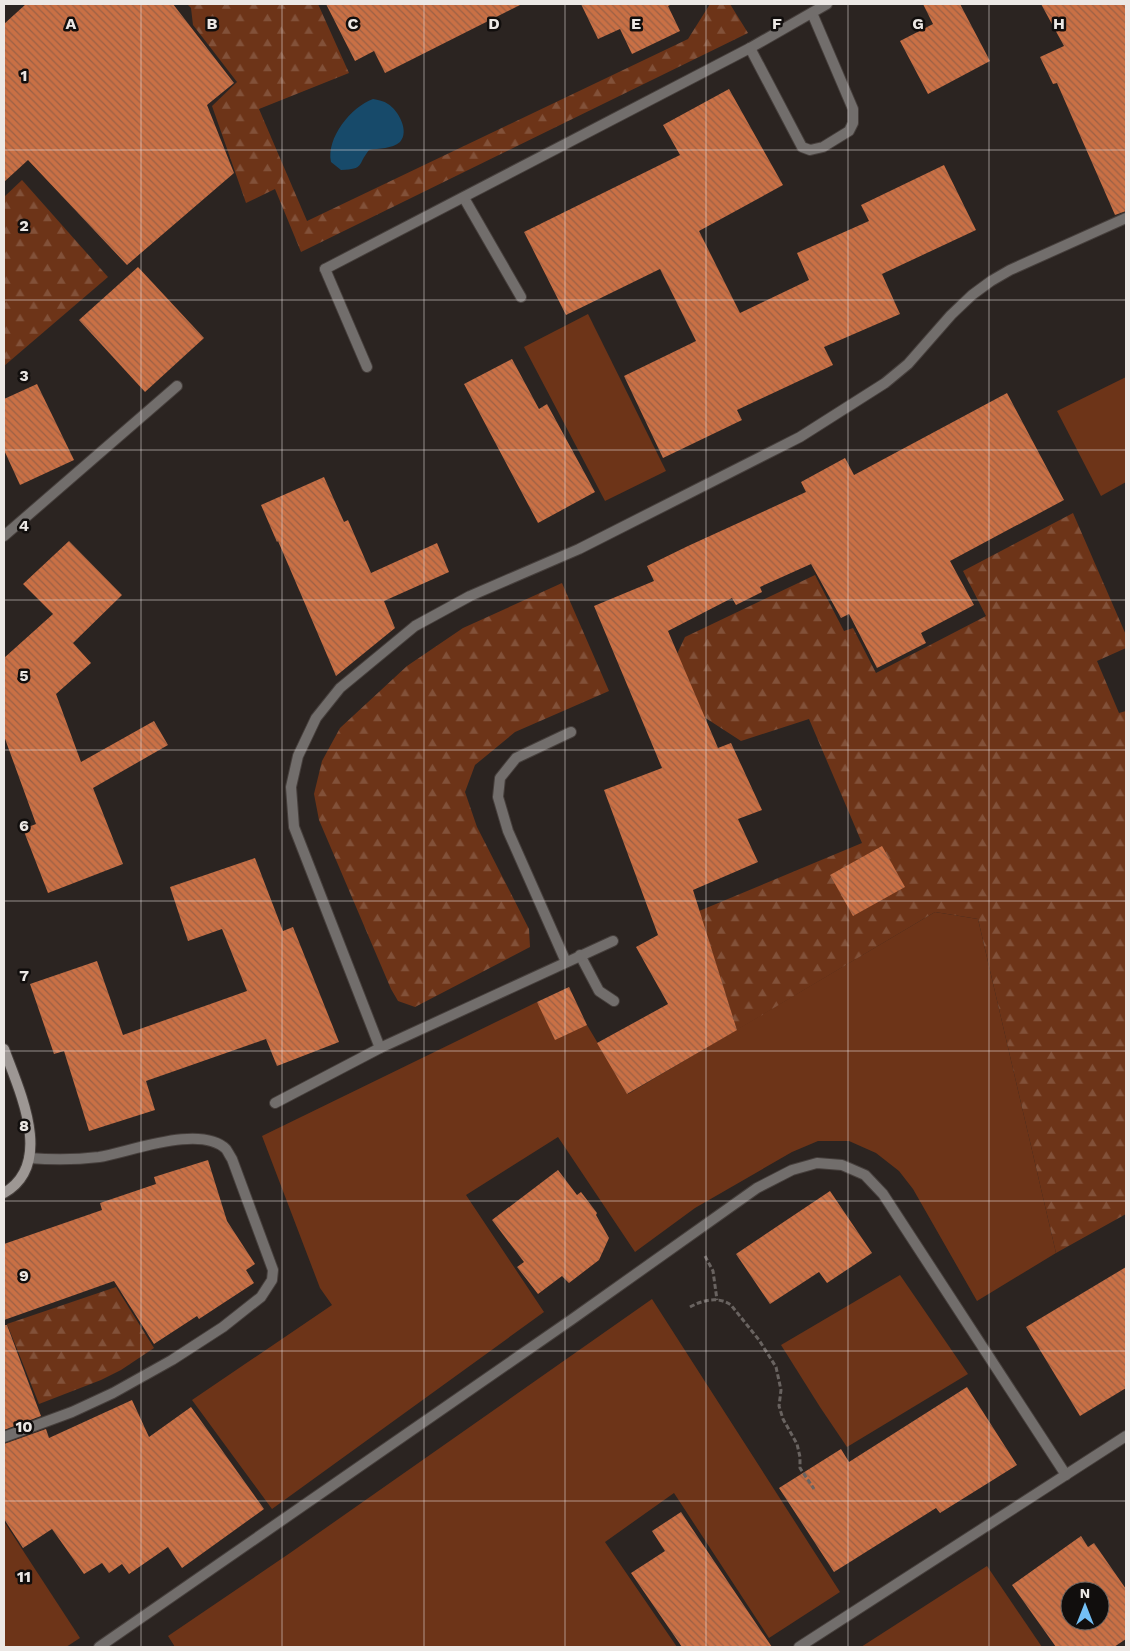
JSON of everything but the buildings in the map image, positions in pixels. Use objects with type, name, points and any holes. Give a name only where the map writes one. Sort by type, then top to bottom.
[{"type":"street","points":[[368,367],[325,269],[750,48],[826,4]]},
{"type":"street","points":[[750,48],[802,147],[810,150],[824,147],[848,131],[853,123],[853,109],[812,13]]},
{"type":"street","points":[[464,198],[521,297]]},
{"type":"street","points":[[380,1048],[294,827],[291,787],[298,756],[316,718],[340,688],[414,626],[470,596],[579,549],[800,437],[885,383],[908,364],[951,315],[972,295],[991,281],[1010,270],[1126,218]]},
{"type":"street","points":[[4,536],[177,386]]},
{"type":"street","points":[[566,962],[508,831],[498,797],[500,778],[516,758],[571,732]]},
{"type":"street","points":[[275,1103],[380,1048],[613,940]]},
{"type":"street","points":[[580,955],[599,991],[614,1001]]},
{"type":"street","points":[[4,1049],[24,1103],[28,1121],[30,1158],[26,1172],[18,1182],[4,1193]]},
{"type":"street","points":[[4,1437],[80,1408],[113,1393],[172,1360],[223,1327],[261,1297],[272,1280],[273,1270],[232,1159],[226,1150],[217,1143],[191,1138],[78,1160],[30,1158]]},
{"type":"street","points":[[99,1647],[571,1320],[757,1188],[792,1170],[817,1163],[842,1165],[865,1175],[883,1194],[1066,1475]]},
{"type":"street","points":[[799,1647],[1126,1436]]},
{"type":"path","points":[[690,1235],[714,1271],[717,1300]]},
{"type":"path","points":[[690,1307],[698,1302],[717,1300],[726,1302],[731,1305],[759,1340],[776,1367],[781,1390],[779,1406],[783,1419],[797,1444],[800,1468],[814,1489]]},
{"type":"green space","points":[[187,4],[318,4],[349,73],[259,109],[307,221],[688,39],[710,4],[730,4],[748,33],[301,252],[275,189],[246,203],[212,106],[237,82],[193,25],[191,8]]},
{"type":"green space","points":[[22,180],[108,277],[4,366],[4,197]]},
{"type":"green space","points":[[588,314],[666,471],[605,501],[524,347]]},
{"type":"green space","points":[[1126,377],[1126,482],[1101,496],[1057,411]]},
{"type":"green space","points":[[1073,513],[1126,635],[1126,648],[1097,661],[1119,713],[1126,711],[1126,1214],[1056,1253],[978,919],[935,912],[737,1030],[699,911],[862,843],[809,719],[741,741],[704,717],[677,654],[685,637],[815,575],[844,631],[853,628],[876,673],[986,616],[963,571]]},
{"type":"green space","points":[[562,583],[609,691],[515,732],[475,765],[465,792],[477,827],[529,929],[530,947],[415,1007],[398,1001],[391,989],[319,820],[314,794],[322,761],[340,728],[407,666],[463,628]]},
{"type":"green space","points":[[935,912],[978,919],[1056,1253],[977,1301],[913,1189],[899,1171],[876,1153],[849,1141],[818,1141],[792,1152],[695,1208],[635,1252],[558,1137],[466,1195],[544,1312],[272,1509],[192,1400],[332,1305],[320,1288],[262,1136],[537,1002],[587,1025],[628,1094]]},
{"type":"green space","points":[[900,1275],[968,1374],[847,1447],[781,1345]]},
{"type":"green space","points":[[116,1287],[154,1348],[121,1370],[101,1380],[39,1404],[7,1324]]},
{"type":"green space","points":[[652,1299],[840,1592],[769,1638],[674,1493],[605,1542],[677,1647],[175,1647],[168,1636],[290,1553]]},
{"type":"green space","points":[[5,1523],[80,1638],[66,1647],[4,1647]]},
{"type":"green space","points":[[987,1566],[1042,1647],[861,1647]]},
{"type":"water","points":[[373,99],[386,103],[396,111],[402,121],[403,137],[400,142],[393,146],[369,150],[360,165],[354,169],[341,170],[331,162],[330,153],[336,134],[356,109]]}]
